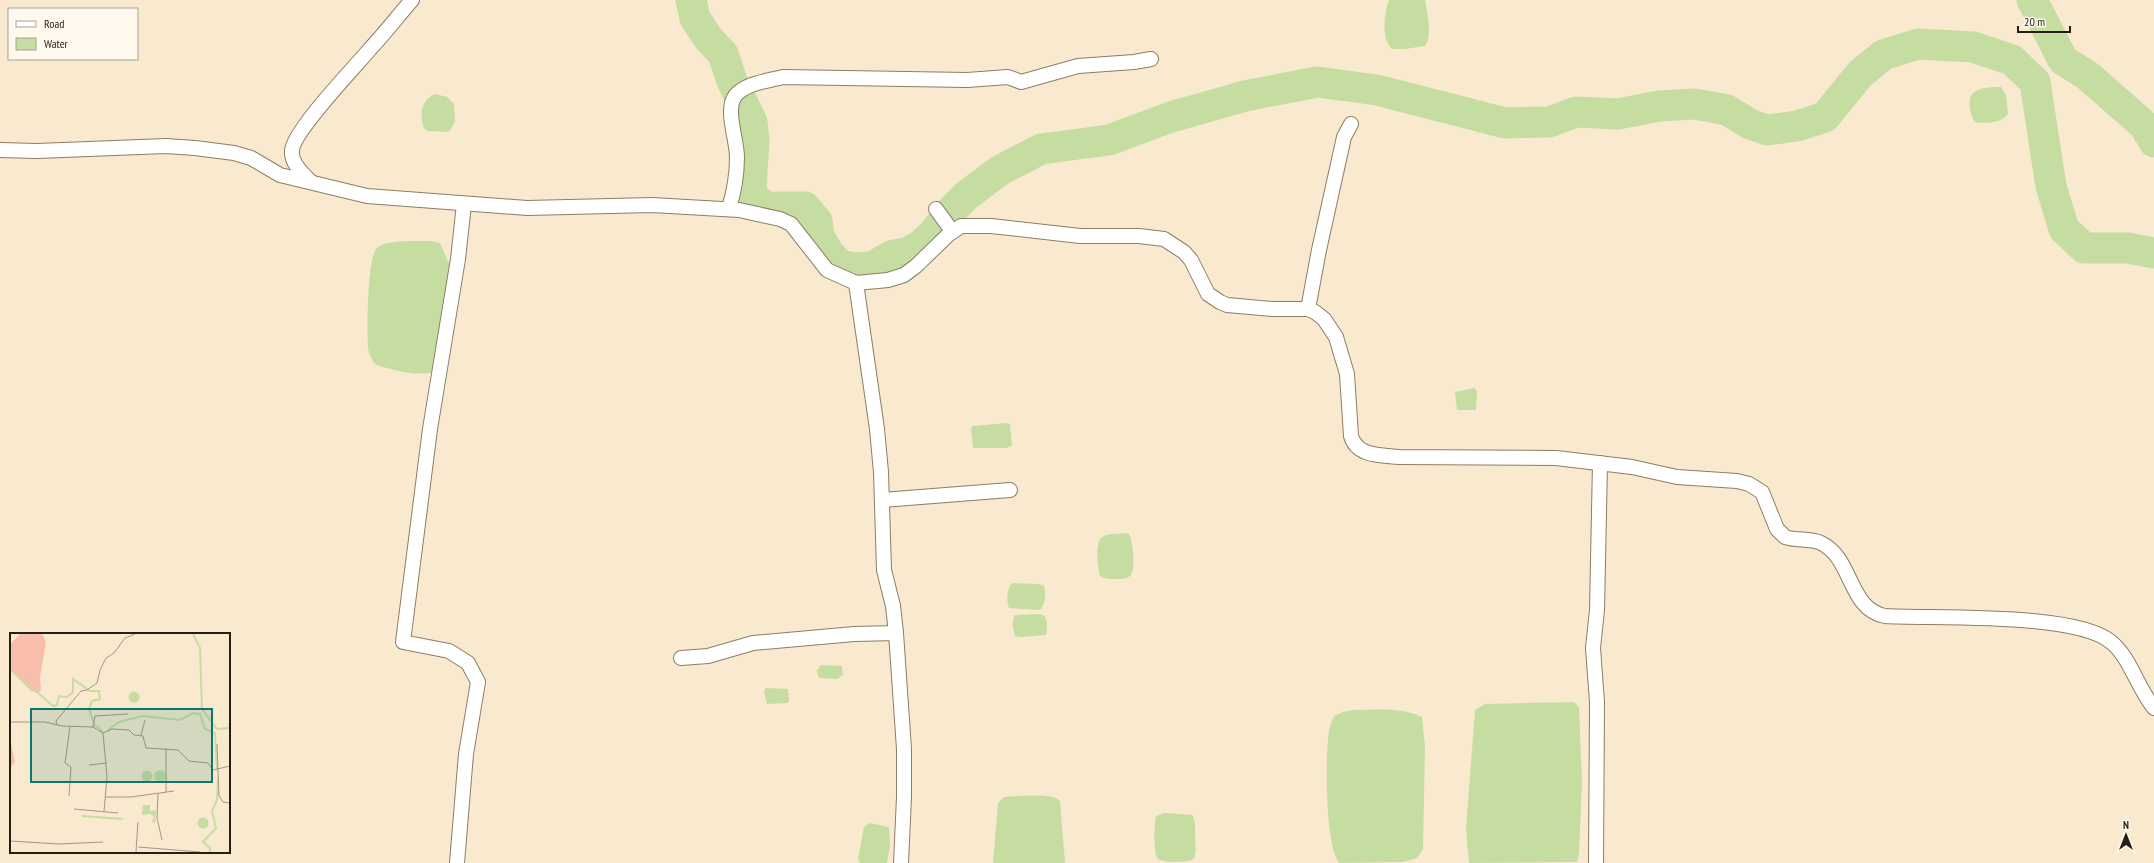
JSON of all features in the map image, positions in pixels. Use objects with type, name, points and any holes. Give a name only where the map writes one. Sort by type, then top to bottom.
[{"type":"street","points":[[310,181],[301,172],[294,161],[292,150],[296,138],[328,96],[412,0]]},
{"type":"street","points":[[729,208],[736,178],[737,157],[731,106],[739,93],[760,82],[783,78],[967,80],[1008,77],[1021,82],[1078,66],[1134,62],[1151,59]]},
{"type":"street","points":[[1308,309],[1319,250],[1344,138],[1352,124]]},
{"type":"street","points":[[0,150],[37,151],[166,146],[213,149],[251,158],[280,175],[310,181],[367,196],[527,208],[652,205],[729,208],[780,219],[791,224],[827,270],[856,283],[888,280],[904,274],[916,266],[950,229],[961,226],[970,225],[1080,236],[1139,236],[1164,239],[1184,252],[1191,260],[1208,294],[1220,302],[1227,305],[1273,309],[1308,309],[1324,319],[1336,337],[1349,386],[1351,436],[1356,447],[1361,450],[1375,455],[1399,457],[1556,458],[1650,470],[1676,477],[1737,481],[1757,487],[1766,499],[1780,533],[1789,539],[1821,543],[1831,551],[1841,563],[1858,596],[1868,610],[1876,614],[1898,617],[1978,618],[2033,622],[2068,626],[2099,635],[2111,642],[2121,653],[2146,699],[2154,708]]},
{"type":"street","points":[[457,863],[466,754],[478,682],[468,663],[449,651],[403,642],[430,429],[456,267],[464,204]]},
{"type":"street","points":[[936,209],[950,229]]},
{"type":"street","points":[[856,283],[874,400],[882,500],[884,570],[893,606],[896,633],[904,749],[902,863]]},
{"type":"street","points":[[1596,863],[1597,702],[1593,648],[1597,610],[1600,463]]},
{"type":"street","points":[[882,500],[1010,490]]},
{"type":"street","points":[[681,658],[708,656],[752,643],[854,634],[896,633]]},
{"type":"water","points":[[1389,0],[1425,0],[1429,36],[1425,46],[1392,49],[1386,39],[1384,26]]},
{"type":"water","points":[[2001,87],[2006,95],[2008,114],[1998,121],[1984,123],[1975,122],[1970,108],[1971,96],[1983,88]]},
{"type":"water","points":[[435,94],[447,97],[454,104],[455,121],[449,132],[427,131],[422,123],[422,108],[427,100]]},
{"type":"water","points":[[406,241],[431,241],[440,243],[450,266],[441,370],[433,372],[417,374],[408,373],[376,365],[368,351],[368,296],[371,265],[374,254],[380,246]]},
{"type":"water","points":[[1474,388],[1477,391],[1476,410],[1457,410],[1455,392]]},
{"type":"water","points":[[1006,423],[1010,424],[1012,446],[1006,448],[973,448],[971,428],[973,426]]},
{"type":"water","points":[[1129,534],[1132,547],[1133,569],[1131,575],[1127,578],[1120,579],[1107,579],[1100,576],[1098,568],[1099,541],[1106,535]]},
{"type":"water","points":[[1012,583],[1038,584],[1044,586],[1045,599],[1041,608],[1039,610],[1009,608],[1008,595],[1009,588]]},
{"type":"water","points":[[1040,614],[1045,617],[1046,620],[1046,635],[1015,636],[1013,623],[1015,615]]},
{"type":"water","points":[[821,665],[842,666],[843,675],[837,679],[819,678],[817,670]]},
{"type":"water","points":[[766,688],[788,689],[789,701],[787,703],[767,704],[764,692]]},
{"type":"water","points":[[1574,702],[1579,707],[1582,783],[1579,853],[1577,862],[1469,863],[1466,829],[1475,710],[1485,704]]},
{"type":"water","points":[[1353,710],[1397,710],[1422,717],[1425,747],[1423,849],[1417,858],[1403,862],[1339,863],[1334,853],[1327,799],[1329,731],[1334,716]]},
{"type":"water","points":[[1046,796],[1056,798],[1060,801],[1065,863],[993,863],[998,803],[1004,797]]},
{"type":"water","points":[[1165,813],[1192,815],[1195,825],[1196,850],[1195,856],[1192,860],[1176,862],[1165,861],[1158,859],[1156,856],[1154,832],[1155,820],[1156,816]]},
{"type":"water","points":[[870,823],[889,827],[890,845],[887,863],[860,863],[858,859],[864,827]]},
{"type":"waterway","points":[[691,0],[695,18],[708,38],[723,54],[732,81],[752,122],[754,141],[751,188],[754,198],[767,207],[805,207],[817,221],[819,236],[828,252],[840,265],[854,268],[872,267],[893,255],[907,253],[920,246],[933,234],[950,212],[967,195],[999,171],[1041,149],[1109,140],[1171,117],[1245,96],[1317,82],[1377,90],[1505,123],[1549,122],[1576,112],[1618,114],[1659,106],[1695,104],[1727,110],[1750,124],[1767,130],[1797,126],[1825,117],[1860,74],[1883,55],[1918,44],[1973,47],[2012,60],[2035,82],[2051,186],[2064,229],[2084,248],[2128,248],[2154,253]]},
{"type":"waterway","points":[[2032,0],[2063,60],[2088,76],[2144,125],[2154,142]]}]
